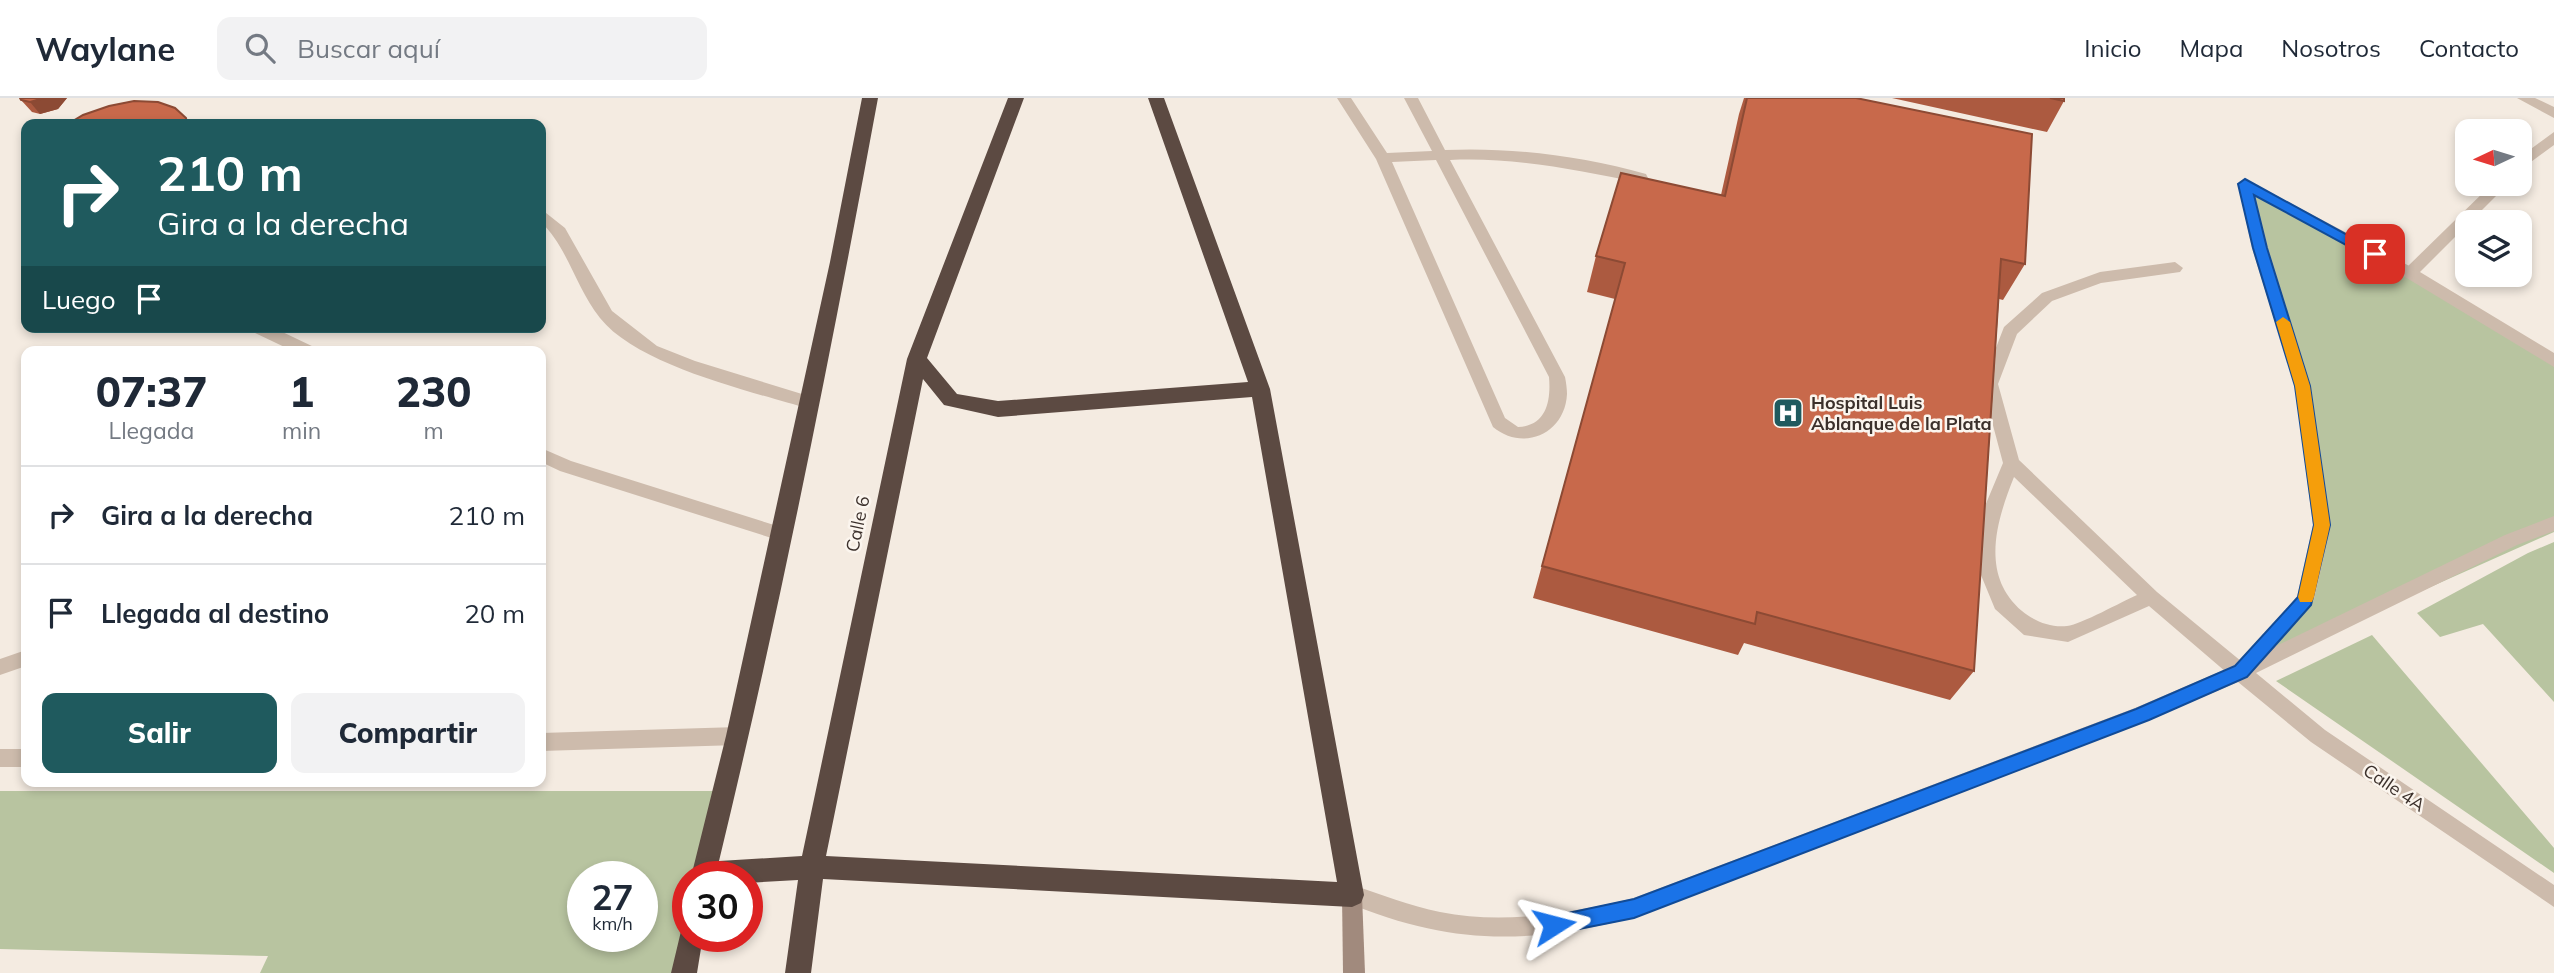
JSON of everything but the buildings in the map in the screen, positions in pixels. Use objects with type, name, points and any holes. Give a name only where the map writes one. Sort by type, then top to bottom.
[{"type":"highway","points":[[707,861],[738,736],[870,98]]},
{"type":"highway","points":[[763,871],[812,867],[1352,895],[1260,388],[1156,98]]},
{"type":"highway","name":"Calle 6","points":[[798,973],[812,867],[917,359],[938,298],[1016,100]]},
{"type":"highway","points":[[917,359],[951,400],[998,409],[1260,388]]},
{"type":"highway","points":[[684,973],[688,952]]},
{"type":"main road","points":[[1352,895],[1354,973]]},
{"type":"street","points":[[1344,98],[1383,158],[1499,422],[1506,430],[1518,435],[1531,433],[1546,424],[1554,410],[1559,396],[1557,377],[1411,98]]},
{"type":"street","points":[[2524,98],[2554,113]]},
{"type":"street","points":[[2532,154],[2554,137]]},
{"type":"street","points":[[1383,158],[1489,153],[1559,161],[1658,182]]},
{"type":"street","points":[[2241,672],[2305,600],[2322,525],[2303,386],[2260,248],[2245,184],[2410,273],[2554,361]]},
{"type":"street","points":[[2410,273],[2489,196]]},
{"type":"street","points":[[546,219],[560,232],[606,315],[651,350],[689,365],[809,403]]},
{"type":"street","points":[[2151,597],[2068,634],[2030,629],[2001,604],[1985,563],[1994,506],[2011,463],[1990,384],[2010,331],[2047,297],[2100,278],[2175,268]]},
{"type":"street","points":[[270,333],[297,346]]},
{"type":"street","points":[[546,457],[566,466],[781,534]]},
{"type":"street","name":"Calle 4A","points":[[2011,463],[2151,597],[2318,736],[2554,897]]},
{"type":"street","points":[[1352,895],[1443,922],[1510,930],[1576,922],[1634,908],[2143,714],[2241,672],[2511,540],[2554,523]]},
{"type":"street","points":[[0,667],[21,660]]},
{"type":"street","points":[[546,741],[738,736]]},
{"type":"street","points":[[0,758],[21,758]]},
{"type":"green space","points":[[2245,184],[2554,361],[2554,532],[2240,672],[2305,600],[2322,525],[2303,386]]},
{"type":"green space","points":[[2554,542],[2554,702],[2483,624],[2440,637],[2417,613],[2528,553]]},
{"type":"green space","points":[[2372,635],[2554,848],[2554,873],[2276,681]]},
{"type":"green space","points":[[0,791],[724,791],[707,861],[672,861],[672,952],[686,952],[684,973],[260,973],[268,956],[0,949]]},
{"type":"slow traffic","points":[[2283,322],[2303,386],[2322,525],[2306,597]]},
{"type":"place","name":"Hospital Luis Ablanque de la Plata","points":[[1788,413]]},
{"type":"route","points":[[1554,925],[1634,908],[2143,714],[2241,672],[2305,600],[2322,525],[2303,386],[2260,248],[2245,184],[2375,254]]}]
